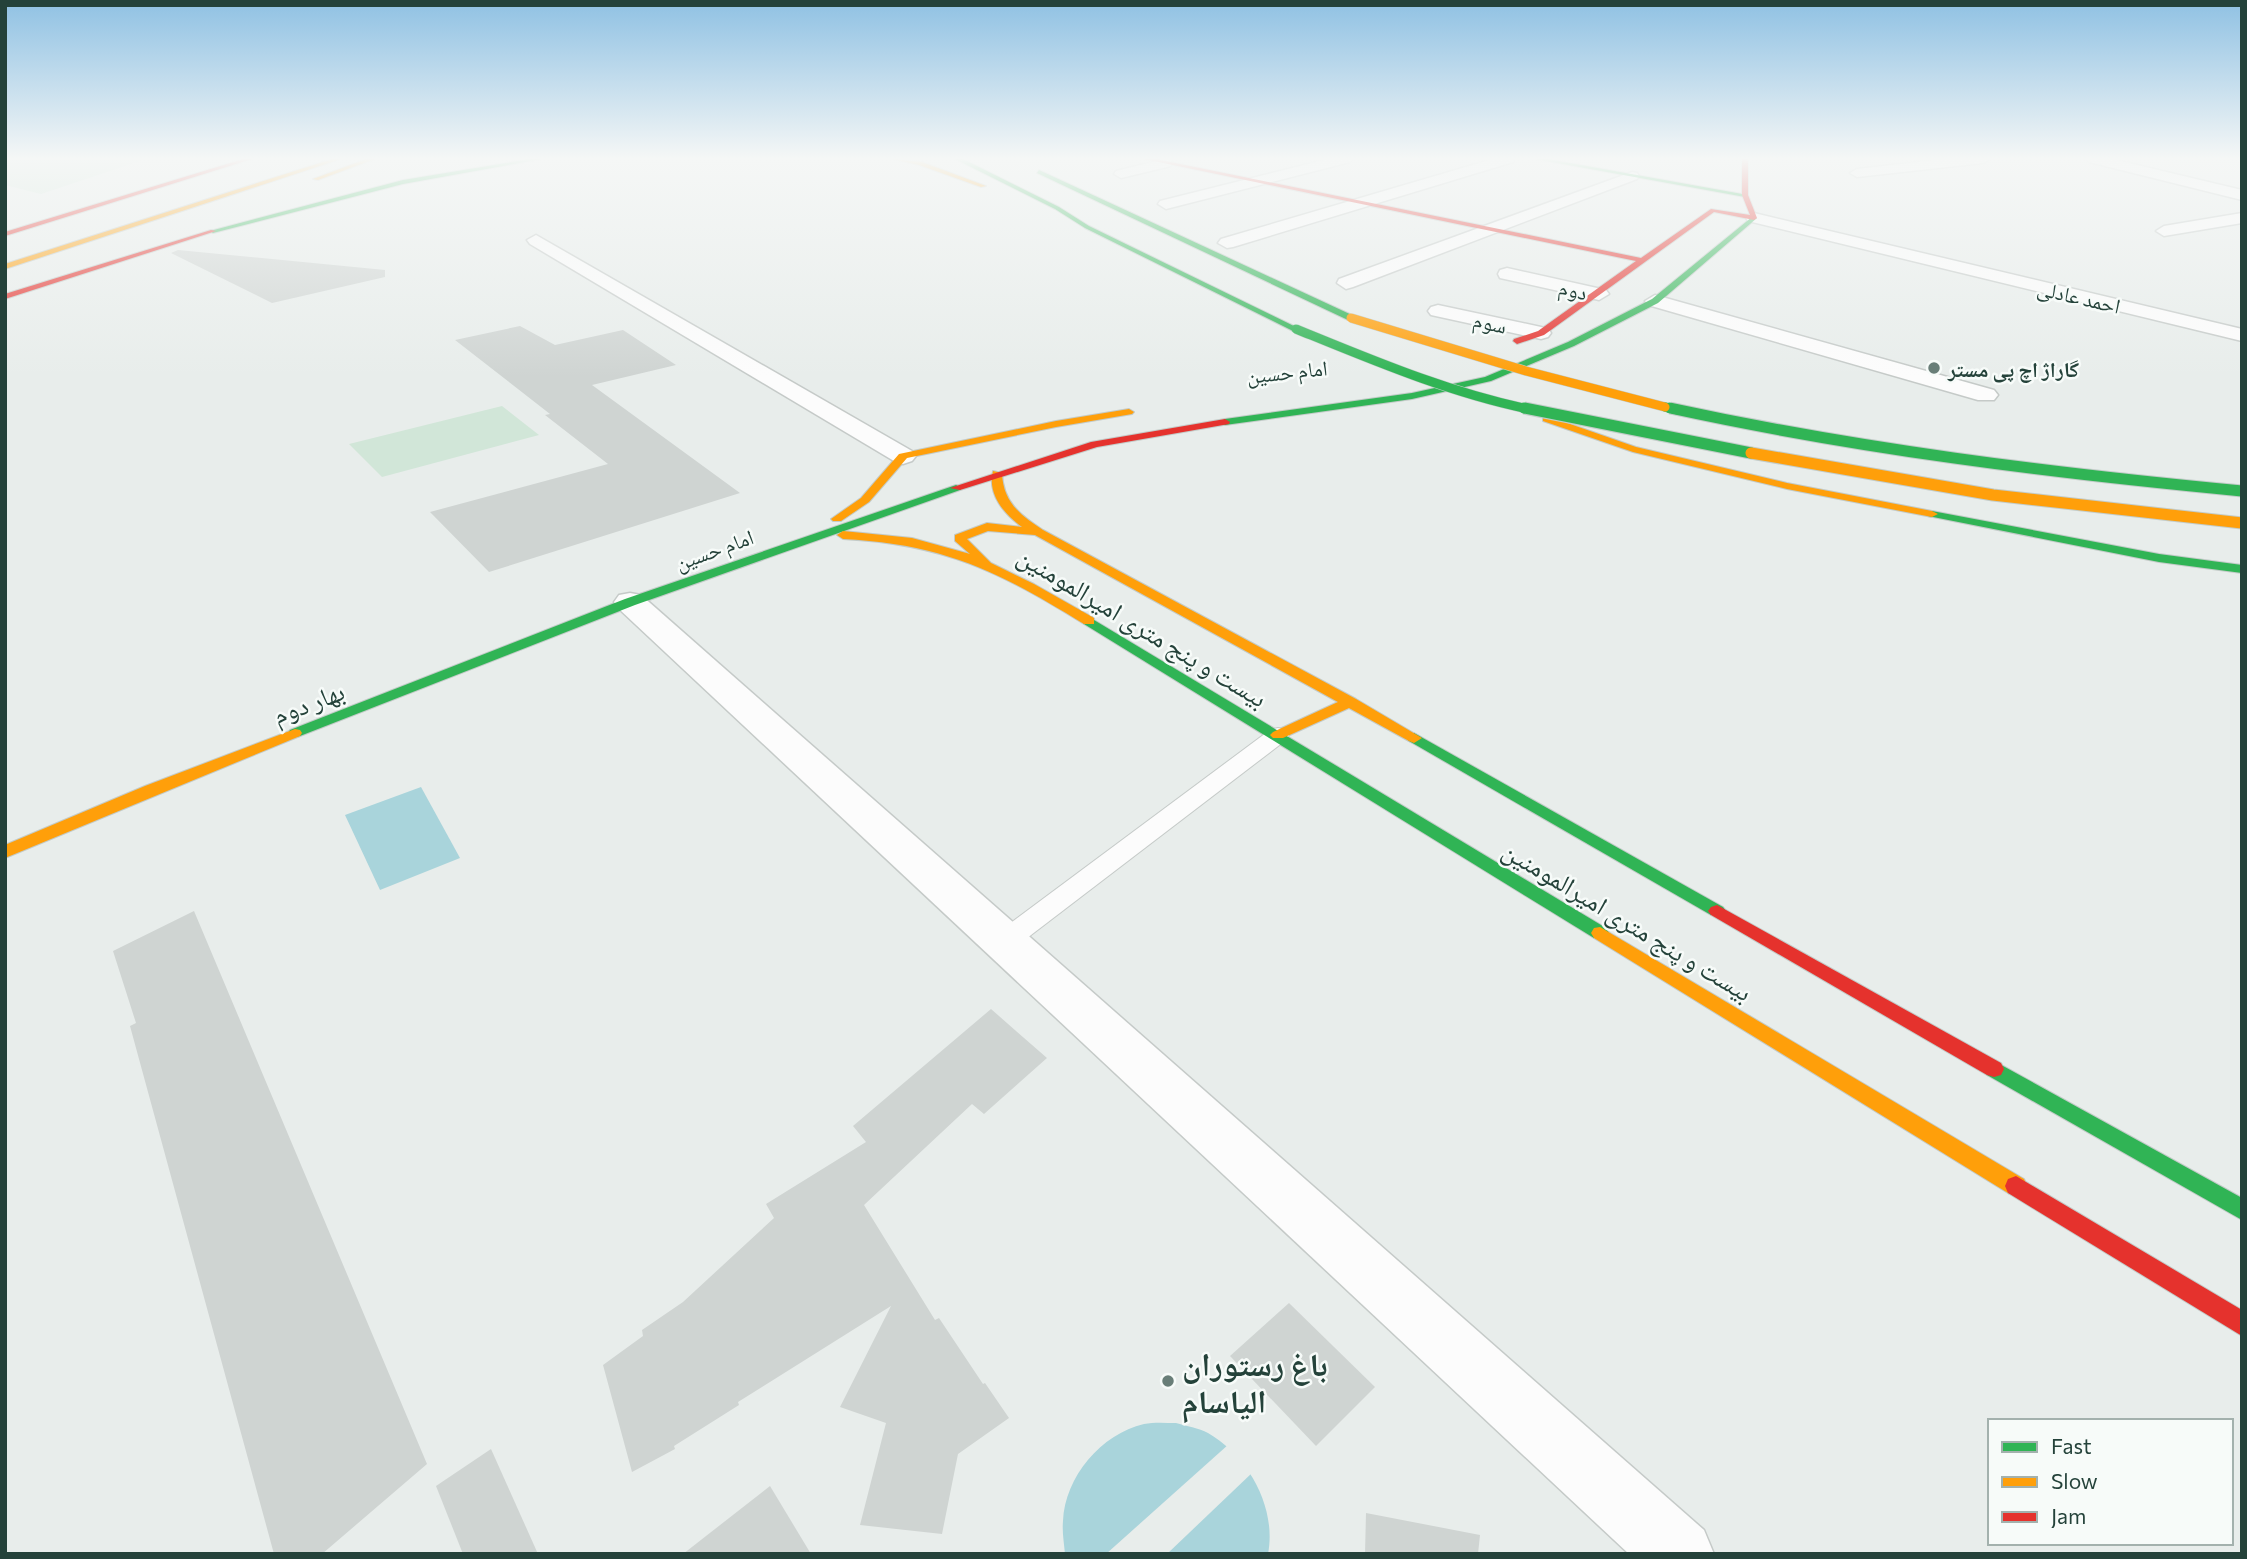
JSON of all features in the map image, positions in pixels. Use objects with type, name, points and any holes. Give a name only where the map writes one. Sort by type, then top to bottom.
[{"type":"main road","points":[[5,250],[62,232]]},
{"type":"main road","points":[[5,267],[114,232]]},
{"type":"main road","points":[[5,284],[158,232]]},
{"type":"main road","points":[[5,297],[201,232]]},
{"type":"main road","points":[[147,251],[215,232]]},
{"type":"main road","points":[[1095,232],[1296,329],[1359,355],[1633,449],[1787,486],[1956,520],[2159,558],[2242,569]]},
{"type":"main road","points":[[1166,232],[1351,318],[1453,351],[1573,384],[1731,422],[1821,439],[2083,477],[2242,491]]},
{"type":"main road","points":[[1495,232],[1645,261]]},
{"type":"main road","points":[[1375,380],[1427,369],[1541,333],[1684,232]]},
{"type":"main road","name":"امام حسین","points":[[630,602],[998,473],[1095,444],[1264,415],[1412,396],[1488,379],[1572,344],[1655,301],[1738,232]]},
{"type":"main road","points":[[1499,402],[1803,463],[1993,495],[2242,523]]},
{"type":"main road","points":[[903,456],[1056,424],[1148,409]]},
{"type":"main road","name":"امام حسین","points":[[813,536],[865,500],[903,456]]},
{"type":"main road","name":"بیست و پنج متری امیرالمومنین","points":[[998,473],[995,488],[1004,505],[1038,532],[1081,558],[1351,702],[2242,1210]]},
{"type":"main road","points":[[1956,520],[2174,543]]},
{"type":"main road","points":[[986,563],[959,538],[972,529],[996,526],[1038,532]]},
{"type":"main road","points":[[813,536],[881,534],[916,540],[986,563]]},
{"type":"main road","name":"بیست و پنج متری امیرالمومنین","points":[[986,563],[1024,582],[1278,734],[2242,1324]]},
{"type":"main road","name":"بهار دوم","points":[[5,852],[151,790],[630,602]]},
{"type":"main road","points":[[1278,734],[1351,702]]},
{"type":"street","points":[[1227,243],[1266,232]]},
{"type":"street","points":[[1346,283],[1481,232]]},
{"type":"street","name":"احمد عادلی","points":[[1811,232],[2242,335]]},
{"type":"street","points":[[536,240],[903,456]]},
{"type":"street","name":"دوم","points":[[1507,274],[1599,294]]},
{"type":"street","points":[[1655,301],[1986,395]]},
{"type":"street","name":"سوم","points":[[1438,311],[1541,333]]},
{"type":"street","points":[[630,602],[1680,1554]]},
{"type":"lane","points":[[1005,941],[1278,734]]},
{"type":"green space","points":[[502,406],[539,435],[382,477],[349,444]]},
{"type":"water","points":[[421,787],[460,858],[380,890],[345,815]]},
{"type":"water","points":[[1148,1423],[1176,1423],[1208,1433],[1236,1455],[1247,1469],[1264,1501],[1270,1536],[1268,1554],[1065,1554],[1065,1505],[1070,1489],[1088,1460],[1100,1447],[1128,1429]]},
{"type":"pier","points":[[1229,1444],[1253,1472],[1167,1554],[1106,1554]]},
{"type":"building","points":[[178,250],[385,270],[385,277],[272,303],[171,253]]},
{"type":"building","points":[[520,326],[555,345],[623,330],[676,365],[592,385],[740,493],[489,572],[430,512],[608,464],[545,415],[550,414],[455,340]]},
{"type":"building","points":[[194,911],[427,1464],[322,1554],[274,1554],[130,1026],[136,1023],[113,951]]},
{"type":"building","points":[[991,1009],[1047,1058],[984,1114],[972,1104],[864,1205],[935,1320],[939,1318],[1009,1418],[958,1454],[942,1534],[860,1525],[886,1423],[840,1407],[891,1306],[738,1402],[739,1405],[674,1446],[675,1449],[632,1472],[603,1365],[643,1336],[642,1330],[683,1302],[774,1218],[766,1204],[866,1142],[853,1126]]},
{"type":"building","points":[[1289,1303],[1375,1387],[1316,1446],[1230,1356]]},
{"type":"building","points":[[491,1449],[538,1554],[463,1554],[436,1486]]},
{"type":"building","points":[[770,1486],[811,1554],[683,1554]]},
{"type":"building","points":[[1366,1513],[1480,1535],[1478,1554],[1365,1554]]},
{"type":"traffic: fast","points":[[1097,232],[1296,329]]},
{"type":"traffic: fast","points":[[1167,232],[1351,318]]},
{"type":"traffic: fast","points":[[1225,422],[1412,396],[1488,379],[1571,344],[1655,301],[1738,232]]},
{"type":"traffic: fast","points":[[1296,329],[1359,355],[1499,403],[1751,453]]},
{"type":"traffic: fast","points":[[1665,407],[1736,423],[1952,459],[2242,491]]},
{"type":"traffic: fast","points":[[295,733],[630,602],[956,488]]},
{"type":"traffic: fast","points":[[1932,514],[2159,558],[2242,569]]},
{"type":"traffic: fast","points":[[1089,621],[1600,933]]},
{"type":"traffic: fast","points":[[1414,738],[1717,911]]},
{"type":"traffic: fast","points":[[1994,1069],[2242,1210]]},
{"type":"traffic: slow","points":[[5,267],[114,232]]},
{"type":"traffic: slow","points":[[1351,318],[1526,371],[1665,407]]},
{"type":"traffic: slow","points":[[837,519],[865,500],[903,456],[1056,424],[1129,412]]},
{"type":"traffic: slow","points":[[1547,419],[1633,449],[1787,486],[1932,514]]},
{"type":"traffic: slow","points":[[1751,453],[1993,495],[2242,523]]},
{"type":"traffic: slow","points":[[997,473],[997,485],[1005,505],[1039,533],[1414,738]]},
{"type":"traffic: slow","points":[[985,562],[959,538],[987,527],[1038,532]]},
{"type":"traffic: slow","points":[[843,535],[912,542],[972,559],[1030,586],[1089,621]]},
{"type":"traffic: slow","points":[[1278,735],[1351,702]]},
{"type":"traffic: slow","points":[[5,852],[295,733]]},
{"type":"traffic: slow","points":[[1600,933],[2016,1186]]},
{"type":"traffic: jam","points":[[5,234],[12,232]]},
{"type":"traffic: jam","points":[[5,297],[211,232]]},
{"type":"traffic: jam","points":[[1502,232],[1645,261]]},
{"type":"traffic: jam","points":[[1517,341],[1541,333],[1683,232]]},
{"type":"traffic: jam","points":[[956,488],[1095,444],[1225,422]]},
{"type":"traffic: jam","points":[[1717,911],[1994,1069]]},
{"type":"traffic: jam","points":[[2016,1186],[2242,1324]]},
{"type":"place","name":"گاراژ اچ پی مستر","points":[[1934,368]]},
{"type":"place","name":"باغ رستوران الیاسام","points":[[1168,1381]]}]
